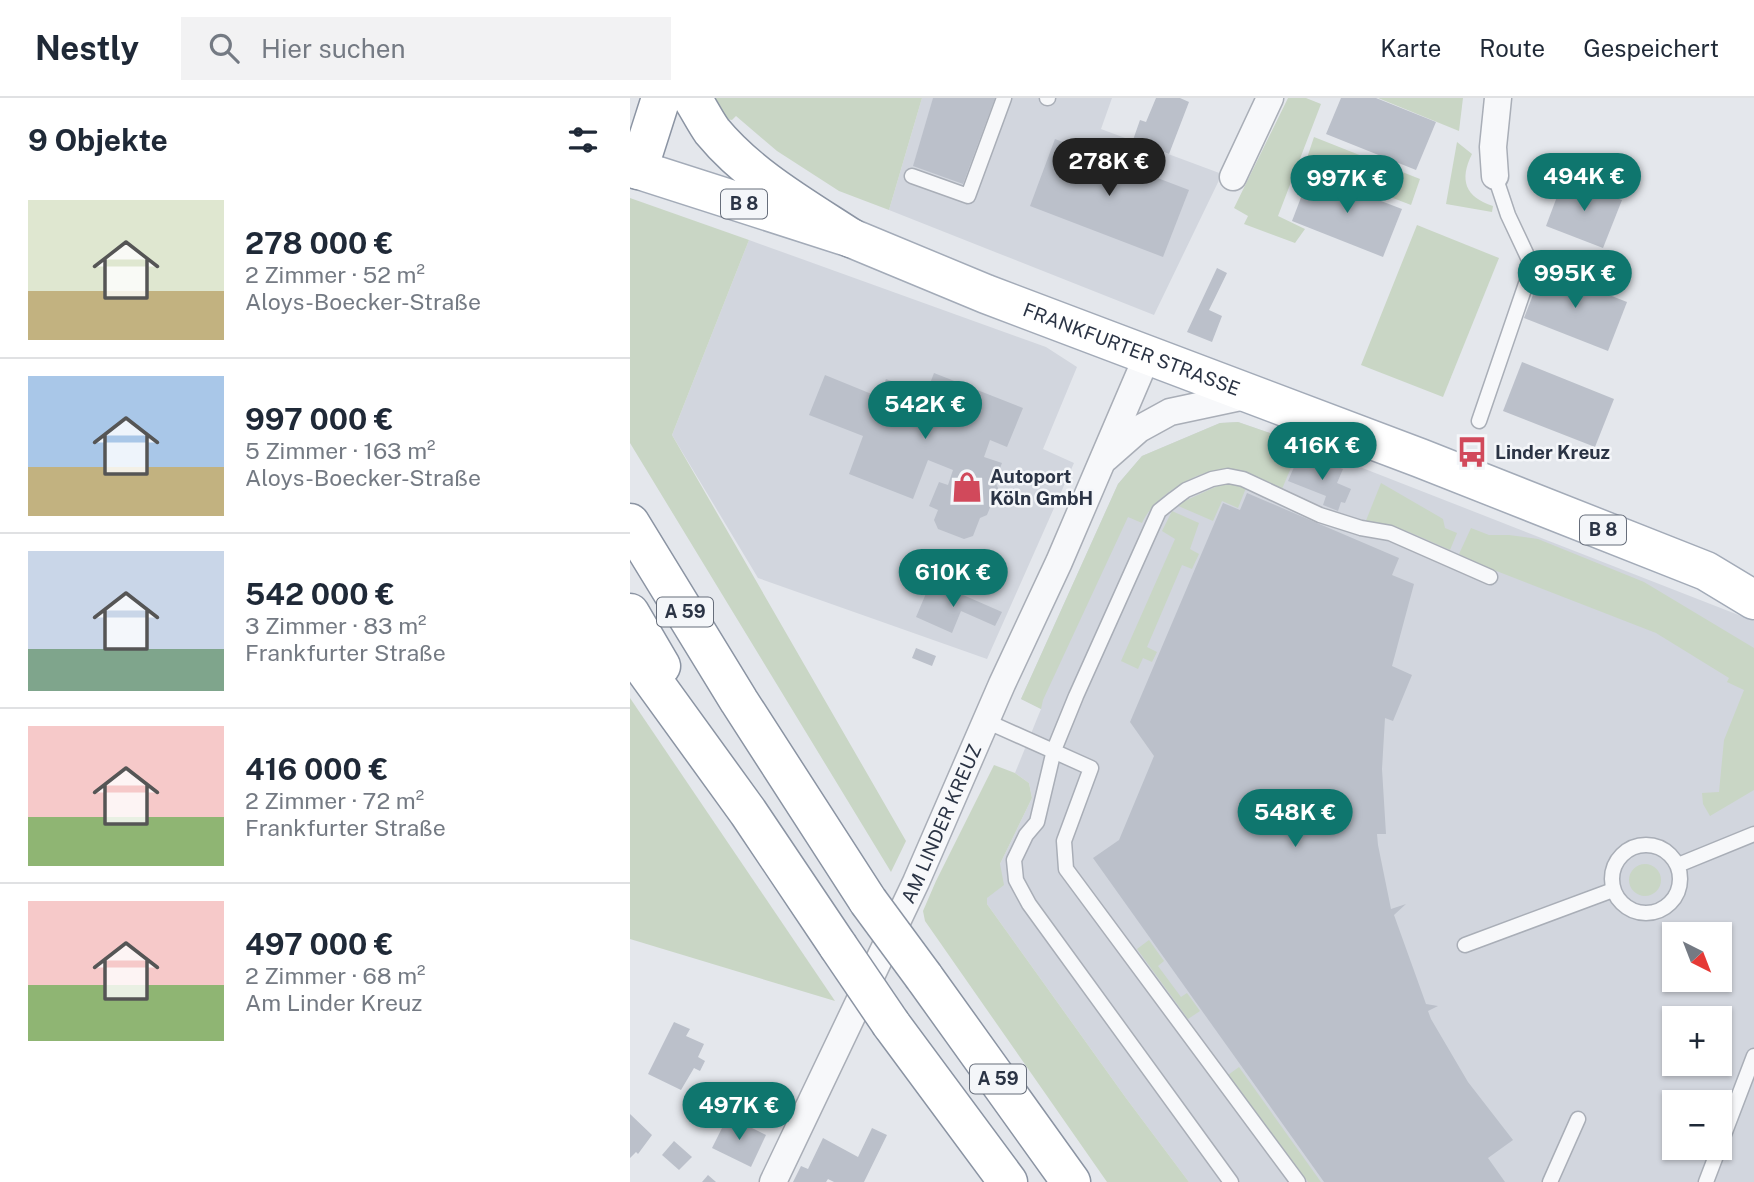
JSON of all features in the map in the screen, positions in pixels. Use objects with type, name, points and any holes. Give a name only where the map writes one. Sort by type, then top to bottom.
[{"type":"main road","points":[[630,126],[639,98]]},
{"type":"main road","points":[[634,169],[661,98]]},
{"type":"main road","points":[[692,98],[711,130],[743,164],[850,238]]},
{"type":"main road","name":"FRANKFURTER STRASSE","points":[[634,169],[850,238],[986,294],[1420,458],[1706,571],[1754,600]]},
{"type":"main road","name":"A 59","points":[[630,523],[739,701],[868,901],[1071,1182]]},
{"type":"main road","name":"FRANKFURTER STRASSE","points":[[1706,571],[1754,576]]},
{"type":"main road","name":"A 59","points":[[630,613],[748,812],[891,1024],[1008,1182]]},
{"type":"main road","points":[[630,649],[748,812]]},
{"type":"street","points":[[1233,177],[1270,98]]},
{"type":"street","points":[[1495,176],[1493,147],[1499,98]]},
{"type":"street","name":"AM LINDER KREUZ","points":[[773,1182],[911,894],[1149,354]]},
{"type":"street","name":"AM LINDER KREUZ","points":[[1100,464],[1139,429],[1170,412],[1251,395]]},
{"type":"lane","points":[[912,176],[968,196],[1004,98]]},
{"type":"lane","points":[[1479,421],[1532,266],[1508,215],[1495,176]]},
{"type":"lane","points":[[1231,1182],[1029,904],[1016,880],[1014,860],[1037,822],[1054,750],[1076,696],[1159,511],[1186,490],[1212,479],[1228,476],[1243,479],[1320,515],[1361,528],[1390,533],[1490,577]]},
{"type":"lane","points":[[1706,571],[1754,613]]},
{"type":"lane","points":[[986,721],[1091,768],[1064,841],[1066,869],[1298,1182]]},
{"type":"lane","points":[[1678,865],[1754,834]]},
{"type":"lane","points":[[1634,846],[1664,849],[1678,865],[1680,875],[1676,895],[1662,910],[1650,913],[1628,908],[1619,900],[1614,890],[1612,880],[1618,859],[1634,846]]},
{"type":"lane","points":[[1465,945],[1614,890]]},
{"type":"lane","points":[[1732,1114],[1754,1056]]},
{"type":"lane","points":[[1550,1182],[1578,1119]]},
{"type":"lane","points":[[1706,1182],[1715,1160]]},
{"type":"shaded area","points":[[922,98],[1112,98],[1101,129],[1222,174],[1154,315],[889,210]]},
{"type":"shaded area","points":[[749,240],[1046,347],[1077,367],[1043,449],[1074,463],[987,659],[758,578],[672,435]]},
{"type":"shaded area","points":[[1238,422],[1301,444],[1754,621],[1754,1182],[1189,1182],[987,904],[1000,864],[1032,798],[1029,783],[1015,773],[1041,709],[1021,699],[1118,484],[1142,456],[1220,423]]},
{"type":"green space","points":[[705,98],[922,98],[889,210],[839,191],[777,151],[736,116],[732,120],[727,119]]},
{"type":"green space","points":[[1288,98],[1306,98],[1321,104],[1278,216],[1305,229],[1295,243],[1244,224],[1248,216],[1234,208]]},
{"type":"green space","points":[[1378,98],[1463,98],[1459,131]]},
{"type":"green space","points":[[1314,137],[1420,179],[1411,205],[1305,164]]},
{"type":"green space","points":[[1457,142],[1472,154],[1466,172],[1467,186],[1476,198],[1493,206],[1492,212],[1446,204]]},
{"type":"green space","points":[[630,198],[749,240],[672,435],[906,841],[891,872],[630,443]]},
{"type":"green space","points":[[1417,225],[1499,258],[1443,397],[1361,365]]},
{"type":"green space","points":[[1238,422],[1301,444],[1282,489],[1237,470],[1211,471],[1182,483],[1169,492],[1148,512],[1142,523],[1128,517],[1041,709],[1021,699],[1118,484],[1142,456],[1220,423]]},
{"type":"green space","points":[[1226,482],[1246,488],[1238,508],[1222,501],[1213,521],[1176,505]]},
{"type":"green space","points":[[1381,483],[1443,519],[1445,528],[1457,533],[1450,550],[1409,532],[1365,523]]},
{"type":"green space","points":[[1172,511],[1199,523],[1190,549],[1199,554],[1192,569],[1182,565],[1147,647],[1157,652],[1152,662],[1143,658],[1138,669],[1121,661],[1175,539],[1162,531]]},
{"type":"green space","points":[[1471,528],[1489,535],[1538,539],[1644,582],[1754,648],[1754,790],[1710,816],[1703,804],[1702,793],[1719,792],[1724,740],[1744,690],[1727,682],[1729,678],[1656,633],[1459,554]]},
{"type":"green space","points":[[630,698],[835,1001],[630,939]]},
{"type":"green space","points":[[994,765],[1015,773],[1029,783],[1032,798],[1000,864],[1004,885],[987,898],[987,904],[1189,1182],[1107,1182],[925,921],[923,911],[936,881]]},
{"type":"green space","points":[[1645,864],[1656,869],[1661,880],[1656,891],[1645,896],[1634,891],[1629,880],[1634,869]]},
{"type":"green space","points":[[1149,940],[1164,961],[1158,966],[1181,997],[1187,993],[1200,1011],[1188,1019],[1137,949]]},
{"type":"green space","points":[[1239,1067],[1321,1182],[1308,1182],[1228,1075]]},
{"type":"building","points":[[933,98],[995,98],[963,184],[913,166]]},
{"type":"building","points":[[1156,98],[1180,98],[1189,102],[1169,154],[1133,140],[1140,120],[1146,122]]},
{"type":"building","points":[[1341,98],[1376,98],[1436,122],[1416,170],[1326,134]]},
{"type":"building","points":[[1055,139],[1189,190],[1163,257],[1030,206]]},
{"type":"building","points":[[1310,174],[1402,209],[1383,257],[1292,221]]},
{"type":"building","points":[[1564,178],[1622,200],[1603,248],[1546,226]]},
{"type":"building","points":[[1217,268],[1227,273],[1209,310],[1222,316],[1212,342],[1187,332]]},
{"type":"building","points":[[1543,269],[1627,302],[1608,351],[1524,318]]},
{"type":"building","points":[[1522,362],[1614,399],[1595,447],[1503,411]]},
{"type":"building","points":[[934,373],[1023,408],[1007,447],[990,440],[984,457],[1002,463],[995,481],[998,488],[987,515],[980,518],[973,536],[964,539],[938,529],[934,520],[938,510],[929,506],[939,482],[948,485],[953,470],[928,460],[913,499],[849,474],[863,436],[809,415],[825,375],[879,397],[886,379],[926,394]]},
{"type":"building","points":[[1297,460],[1320,469],[1323,461],[1343,469],[1337,483],[1351,489],[1338,511],[1323,505],[1326,496],[1288,481]]},
{"type":"building","points":[[1247,493],[1399,558],[1392,575],[1414,584],[1392,666],[1412,675],[1393,721],[1385,718],[1382,769],[1386,834],[1377,834],[1378,845],[1391,909],[1406,904],[1394,915],[1426,1004],[1438,1006],[1428,1011],[1431,1019],[1468,1082],[1513,1140],[1488,1158],[1505,1182],[1324,1182],[1093,858],[1119,840],[1154,756],[1130,722],[1223,503],[1240,510]]},
{"type":"building","points":[[930,584],[952,594],[954,591],[1002,612],[995,626],[961,611],[952,633],[916,617]]},
{"type":"building","points":[[916,648],[936,656],[932,666],[912,658]]},
{"type":"building","points":[[674,1022],[690,1029],[686,1036],[704,1044],[698,1057],[705,1061],[700,1071],[694,1068],[681,1090],[648,1074]]},
{"type":"building","points":[[630,1114],[652,1135],[638,1154],[636,1152],[630,1158]]},
{"type":"building","points":[[728,1116],[766,1135],[751,1167],[712,1148]]},
{"type":"building","points":[[872,1128],[887,1135],[864,1182],[834,1182],[828,1179],[826,1182],[793,1182],[801,1166],[808,1169],[823,1138],[858,1157]]},
{"type":"building","points":[[674,1141],[692,1157],[679,1170],[662,1155]]},
{"type":"building","points":[[708,1175],[716,1182],[702,1182]]},
{"type":"place","name":"Linder Kreuz","points":[[1472,452]]},
{"type":"place","name":"Autoport Köln GmbH","points":[[967,487]]}]
